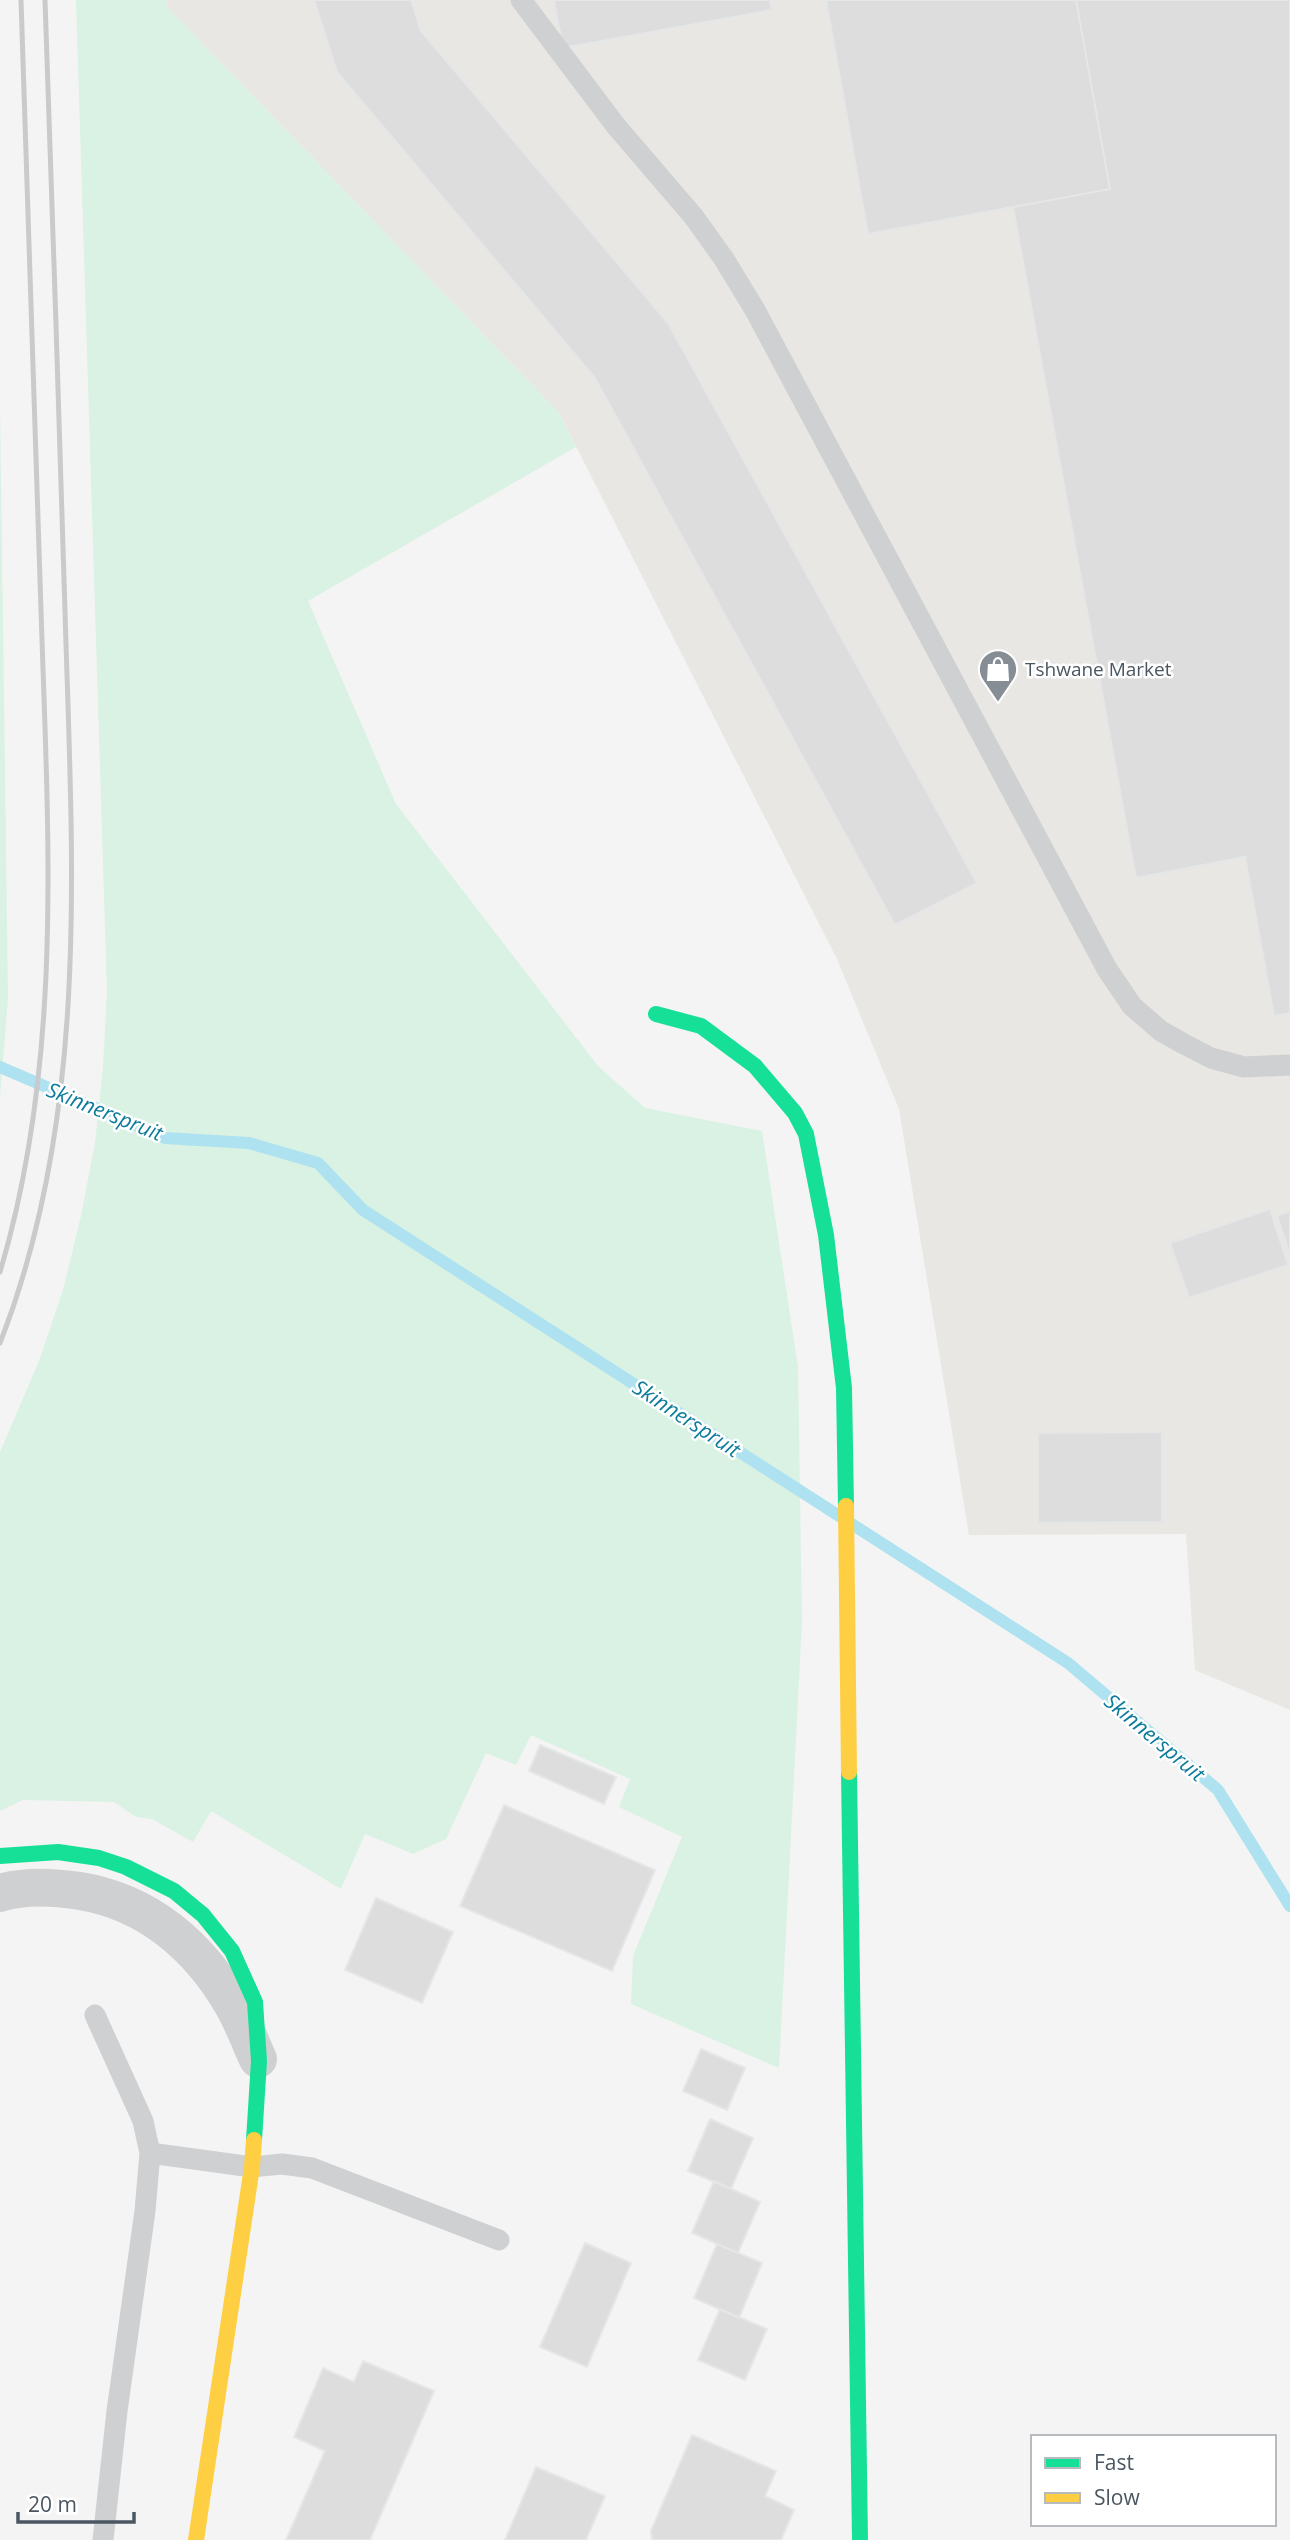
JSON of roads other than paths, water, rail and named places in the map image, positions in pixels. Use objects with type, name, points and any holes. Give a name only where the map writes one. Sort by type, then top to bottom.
[{"type":"street","points":[[656,1014],[701,1026],[728,1044],[755,1066],[795,1113],[806,1134],[826,1236],[844,1388],[860,2540]]},
{"type":"street","points":[[0,1856],[58,1852],[99,1858],[126,1867],[174,1891],[203,1915],[219,1933],[232,1951],[255,2002],[259,2061],[252,2167],[196,2540]]},
{"type":"street","points":[[0,1893],[56,1887],[102,1895],[138,1909],[167,1926],[195,1950],[233,2005],[259,2061]]},
{"type":"lane","points":[[521,0],[615,126],[694,218],[724,259],[755,310],[1107,969],[1132,1006],[1161,1031],[1211,1058],[1244,1067],[1290,1065]]},
{"type":"lane","points":[[95,2015],[143,2121],[150,2153],[103,2540]]},
{"type":"lane","points":[[150,2153],[252,2167],[282,2164],[312,2168],[499,2240]]},
{"type":"waterway","name":"Skinnerspruit","points":[[0,1067],[165,1138],[249,1143],[318,1163],[363,1210],[1068,1663],[1218,1790],[1290,1906]]},
{"type":"railway","points":[[0,1272],[20,1191],[34,1109],[43,1027],[47,944],[47,777],[21,0]]},
{"type":"railway","points":[[0,1343],[29,1255],[50,1165],[62,1074],[69,982],[71,796],[45,0]]},
{"type":"place","name":"Tshwane Market","points":[[998,703]]}]
